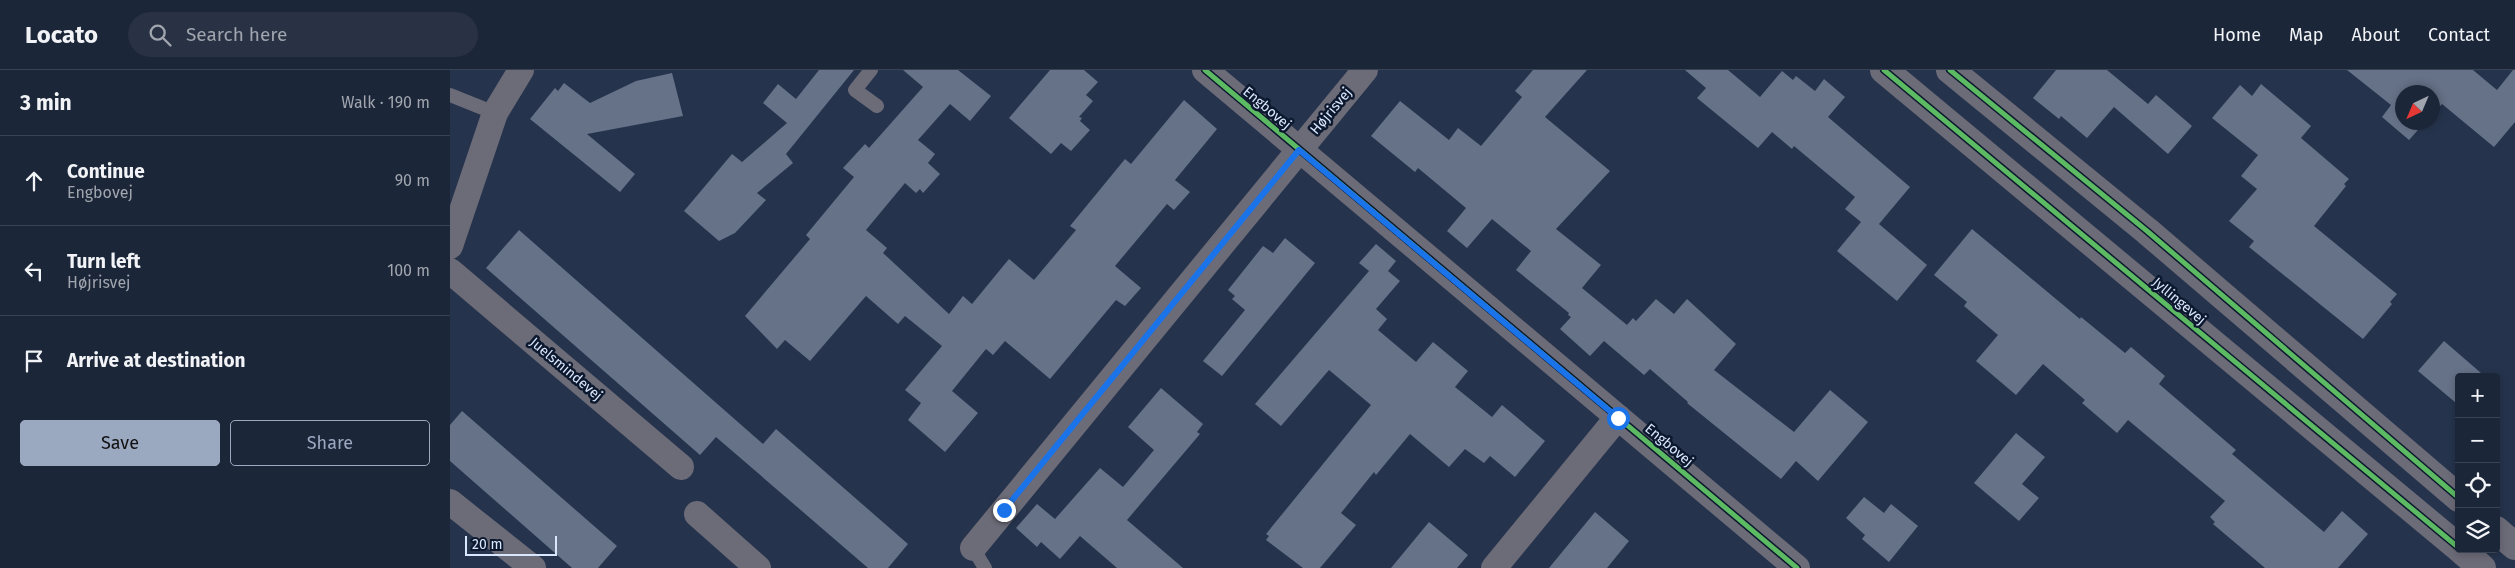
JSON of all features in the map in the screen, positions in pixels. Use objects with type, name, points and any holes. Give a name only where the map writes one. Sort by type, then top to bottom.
[{"type":"street","points":[[450,246],[495,113],[521,70]]},
{"type":"street","name":"Engbovej","points":[[1205,70],[1797,568]]},
{"type":"street","name":"Højrisvej","points":[[979,558],[1299,150],[1366,70]]},
{"type":"street","name":"Jyllingevej","points":[[1884,70],[2455,546]]},
{"type":"street","points":[[1950,70],[2147,231],[2455,495]]},
{"type":"street","name":"Juelsmindevej","points":[[450,271],[681,467]]},
{"type":"street","points":[[1494,568],[1618,418]]},
{"type":"street","points":[[450,502],[533,568]]},
{"type":"street","points":[[697,514],[758,568]]},
{"type":"street","points":[[2500,533],[2515,546]]},
{"type":"street","name":"Jyllingevej","points":[[2464,553],[2482,568]]},
{"type":"lane","points":[[871,70],[855,90],[876,106]]},
{"type":"lane","points":[[450,96],[495,113]]},
{"type":"building","points":[[819,70],[854,70],[786,154],[793,163],[757,193],[766,200],[735,233],[719,241],[684,211],[732,154],[742,162],[787,123],[763,103],[778,84],[796,99]]},
{"type":"building","points":[[903,70],[958,70],[991,96],[970,121],[950,104],[918,140],[935,154],[928,163],[940,174],[923,193],[920,189],[916,193],[905,183],[866,230],[887,248],[883,253],[949,314],[963,296],[972,304],[1009,259],[1034,280],[1076,230],[1070,226],[1125,159],[1131,164],[1184,100],[1217,129],[1175,180],[1190,192],[1174,210],[1167,204],[1115,266],[1141,288],[1125,306],[1116,300],[1050,379],[1005,341],[993,355],[986,349],[952,391],[978,413],[945,452],[908,420],[921,403],[905,390],[942,346],[905,316],[898,324],[866,296],[810,361],[785,340],[777,349],[745,316],[810,239],[806,235],[854,177],[843,168],[865,144],[869,148],[923,87]]},
{"type":"building","points":[[1050,70],[1084,70],[1098,82],[1086,95],[1093,101],[1079,117],[1082,118],[1080,121],[1090,130],[1071,151],[1061,143],[1051,154],[1009,118]]},
{"type":"building","points":[[1533,70],[1587,70],[1545,117],[1610,171],[1556,229],[1601,265],[1582,288],[1627,325],[1633,318],[1636,321],[1656,299],[1674,314],[1687,299],[1736,344],[1714,370],[1794,432],[1830,390],[1868,422],[1818,481],[1796,461],[1781,479],[1687,403],[1650,369],[1644,375],[1604,341],[1590,356],[1560,329],[1571,317],[1568,315],[1569,313],[1516,270],[1531,251],[1492,219],[1467,248],[1447,231],[1466,208],[1418,168],[1415,172],[1371,136],[1400,101],[1449,140],[1458,128],[1481,146],[1522,97],[1515,91]]},
{"type":"building","points":[[1685,70],[1728,70],[1760,97],[1782,71],[1793,80],[1796,76],[1815,91],[1824,79],[1845,97],[1828,117],[1910,187],[1879,224],[1927,265],[1897,301],[1837,251],[1861,222],[1845,209],[1855,197],[1794,146],[1792,149],[1772,132],[1758,148],[1697,98],[1706,88]]},
{"type":"building","points":[[2056,70],[2107,70],[2148,104],[2156,95],[2192,126],[2168,154],[2114,107],[2087,138],[2061,116],[2059,119],[2033,98]]},
{"type":"building","points":[[2347,70],[2473,70],[2497,90],[2515,70],[2515,122],[2494,147],[2442,104],[2440,106],[2440,85],[2395,85],[2395,128],[2382,117],[2391,105]]},
{"type":"building","points":[[672,73],[683,116],[587,134],[635,174],[620,192],[530,119],[555,88],[558,91],[564,83],[590,103],[636,81]]},
{"type":"building","points":[[2261,84],[2311,126],[2301,138],[2349,179],[2344,184],[2346,186],[2314,226],[2397,294],[2390,302],[2392,304],[2363,339],[2249,247],[2254,241],[2229,221],[2257,189],[2241,176],[2258,155],[2212,118],[2240,85],[2252,96]]},
{"type":"building","points":[[2397,130],[2418,130],[2409,140]]},
{"type":"building","points":[[1972,229],[2080,319],[2081,317],[2125,353],[2131,347],[2165,376],[2159,384],[2236,450],[2232,454],[2324,532],[2342,511],[2368,534],[2338,568],[2265,568],[2213,524],[2215,522],[2210,517],[2225,501],[2128,420],[2117,433],[2082,403],[2085,400],[2043,364],[2016,395],[1976,361],[1998,335],[1964,306],[1967,302],[1934,275]]},
{"type":"building","points":[[519,230],[763,444],[776,429],[908,544],[888,568],[868,568],[716,437],[700,455],[486,268]]},
{"type":"building","points":[[1285,238],[1315,263],[1222,376],[1203,361],[1245,310],[1232,299],[1235,296],[1228,290],[1263,246],[1273,253]]},
{"type":"building","points":[[1376,244],[1396,261],[1388,271],[1400,281],[1376,309],[1387,319],[1378,330],[1416,362],[1433,342],[1468,371],[1455,387],[1492,417],[1502,405],[1545,441],[1515,477],[1490,456],[1484,463],[1465,449],[1449,467],[1410,434],[1376,475],[1374,472],[1341,513],[1356,525],[1320,568],[1303,568],[1266,540],[1269,536],[1266,534],[1371,405],[1329,370],[1281,426],[1255,404],[1369,271],[1359,263]]},
{"type":"building","points":[[2444,341],[2481,373],[2455,373],[2455,402],[2418,371]]},
{"type":"building","points":[[1161,388],[1203,424],[1197,432],[1200,434],[1127,520],[1183,568],[1117,568],[1080,536],[1060,559],[1041,542],[1037,547],[1016,528],[1037,504],[1055,519],[1100,468],[1123,487],[1154,450],[1128,427]]},
{"type":"building","points":[[462,411],[617,546],[598,568],[572,568],[450,461],[450,425]]},
{"type":"building","points":[[2016,433],[2045,457],[2022,484],[2039,498],[2019,521],[1974,483]]},
{"type":"building","points":[[1864,497],[1884,513],[1891,504],[1918,526],[1889,562],[1862,539],[1865,535],[1846,518]]},
{"type":"building","points":[[1595,512],[1629,541],[1607,568],[1549,568]]},
{"type":"building","points":[[1429,522],[1468,555],[1457,568],[1391,568]]},
{"type":"cycle path","points":[[1205,70],[1797,568]]},
{"type":"cycle path","points":[[1884,70],[2455,545]]},
{"type":"cycle path","points":[[1950,70],[2147,231],[2455,495]]},
{"type":"route","points":[[1004,510],[1299,150],[1618,418]]}]
